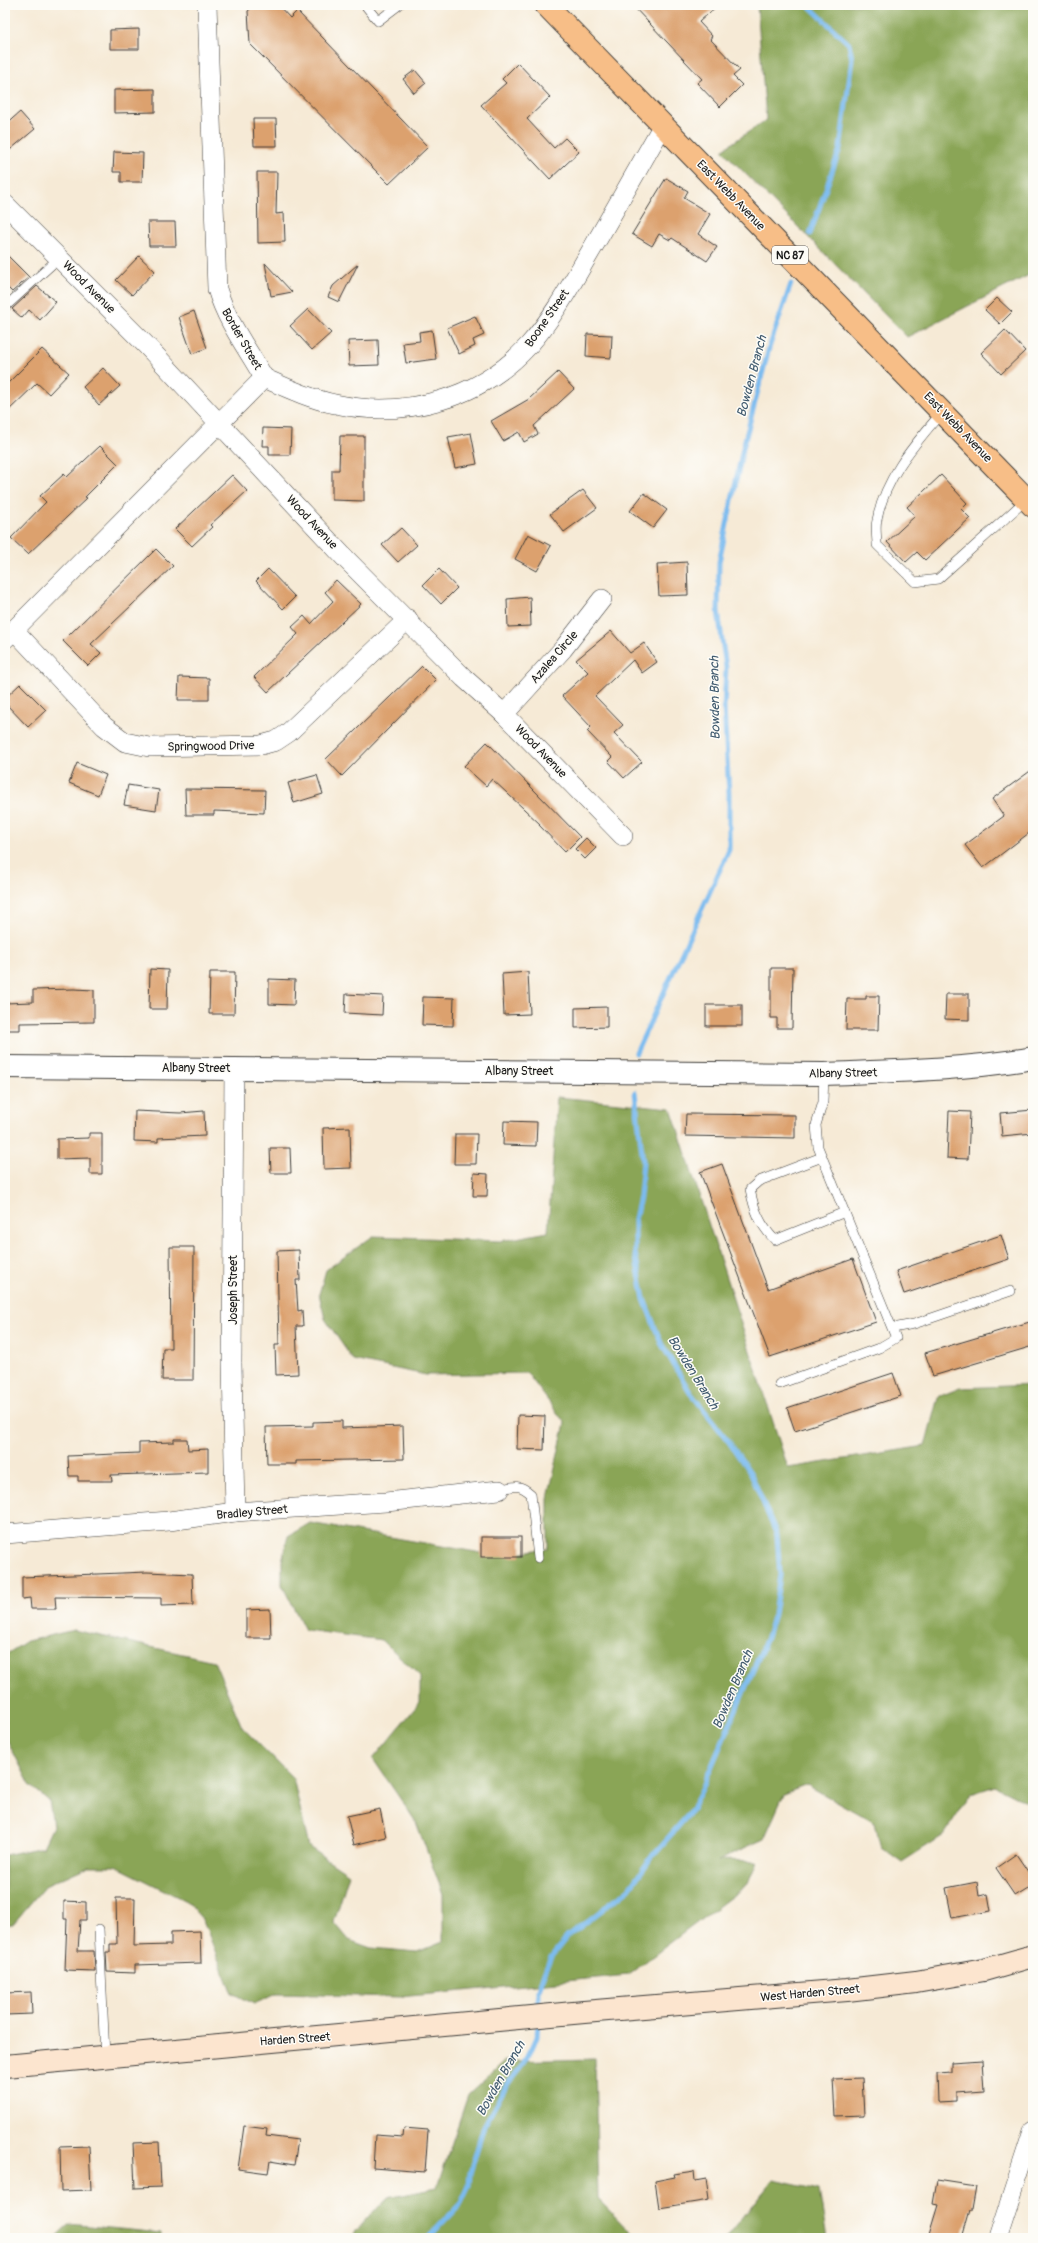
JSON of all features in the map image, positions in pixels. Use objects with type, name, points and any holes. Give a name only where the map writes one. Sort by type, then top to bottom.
[{"type":"highway","name":"East Webb Avenue","points":[[546,5],[943,411],[1030,503]]},
{"type":"main road","name":"West Harden Street","points":[[584,2012],[847,1990],[916,1982],[984,1970],[1033,1956]]},
{"type":"main road","name":"Harden Street","points":[[5,2066],[375,2033],[584,2012]]},
{"type":"street","name":"Border Street","points":[[9,634],[218,422],[264,378],[234,330],[224,310],[217,289],[202,8]]},
{"type":"street","name":"Boone Street","points":[[264,378],[293,391],[334,404],[362,408],[390,409],[418,406],[446,399],[472,388],[496,374],[518,356],[540,331],[579,271],[663,125]]},
{"type":"street","name":"Wood Avenue","points":[[5,204],[146,345],[344,556],[408,619],[464,678],[504,714],[623,836]]},
{"type":"street","name":"Azalea Circle","points":[[504,714],[563,649],[602,599]]},
{"type":"street","name":"Springwood Drive","points":[[9,634],[104,726],[125,742],[149,747],[261,745],[276,741],[288,733],[408,619]]},
{"type":"street","name":"Albany Street","points":[[5,1067],[824,1074],[948,1070],[994,1065],[1033,1058]]},
{"type":"street","name":"Joseph Street","points":[[234,1068],[232,1363],[235,1512]]},
{"type":"street","name":"Bradley Street","points":[[5,1534],[169,1521],[235,1512],[386,1502],[499,1490]]},
{"type":"street","points":[[998,2238],[1033,2131]]},
{"type":"lane","points":[[365,5],[378,21],[399,5]]},
{"type":"lane","points":[[5,307],[59,258]]},
{"type":"lane","points":[[943,411],[903,458],[889,487],[876,520],[877,544],[915,582],[938,579],[1030,503]]},
{"type":"lane","points":[[779,1384],[888,1344],[896,1338],[818,1147],[816,1126],[823,1102],[824,1074]]},
{"type":"lane","points":[[822,1157],[759,1181],[750,1189],[754,1206],[763,1228],[775,1240],[845,1212]]},
{"type":"lane","points":[[893,1328],[914,1324],[1011,1291]]},
{"type":"lane","points":[[499,1490],[514,1486],[524,1487],[531,1494],[538,1558]]},
{"type":"lane","points":[[99,1929],[105,2056]]},
{"type":"green space","points":[[757,5],[1033,5],[1033,273],[907,337],[722,150],[766,120]]},
{"type":"green space","points":[[557,1097],[671,1108],[788,1468],[925,1446],[938,1397],[960,1388],[1033,1385],[1033,1805],[995,1786],[971,1794],[944,1835],[902,1862],[881,1847],[875,1823],[807,1785],[784,1794],[764,1839],[718,1860],[757,1861],[748,1884],[628,1975],[401,1997],[276,1994],[254,2004],[231,1992],[203,1920],[186,1901],[116,1866],[89,1866],[45,1886],[13,1924],[5,1925],[5,1855],[43,1847],[53,1826],[49,1801],[30,1785],[5,1736],[5,1655],[27,1641],[74,1630],[214,1661],[242,1727],[293,1778],[309,1847],[349,1874],[334,1922],[349,1940],[371,1948],[418,1952],[443,1942],[443,1894],[416,1822],[373,1759],[420,1702],[420,1676],[382,1640],[305,1630],[282,1585],[282,1561],[288,1536],[310,1523],[499,1556],[548,1548],[548,1498],[565,1423],[527,1373],[426,1375],[353,1360],[325,1319],[319,1294],[326,1270],[373,1236],[500,1241],[548,1232]]},
{"type":"green space","points":[[595,2059],[598,2199],[636,2238],[356,2238],[354,2233],[388,2197],[437,2187],[468,2095],[505,2061]]},
{"type":"green space","points":[[773,2180],[819,2190],[827,2238],[726,2238]]},
{"type":"green space","points":[[69,2224],[161,2233],[161,2238],[54,2238]]},
{"type":"building","points":[[255,5],[278,5],[290,18],[297,11],[428,147],[389,184],[250,44],[248,11]]},
{"type":"building","points":[[632,5],[718,5],[699,22],[712,36],[710,39],[740,70],[733,76],[742,85],[720,107],[697,83],[702,79]]},
{"type":"building","points":[[139,29],[139,49],[110,49],[110,30]]},
{"type":"building","points":[[518,63],[550,97],[527,119],[554,148],[565,138],[579,152],[550,179],[481,105],[506,83],[502,79]]},
{"type":"building","points":[[415,70],[426,83],[414,93],[403,79]]},
{"type":"building","points":[[155,89],[155,112],[114,113],[114,90]]},
{"type":"building","points":[[20,112],[35,129],[5,154],[5,125]]},
{"type":"building","points":[[253,119],[276,119],[277,146],[254,146]]},
{"type":"building","points":[[114,152],[143,153],[142,182],[121,182],[121,172],[113,172]]},
{"type":"building","points":[[257,172],[277,172],[276,214],[284,213],[285,242],[258,243]]},
{"type":"building","points":[[666,178],[688,191],[684,198],[710,214],[698,234],[717,247],[707,261],[672,238],[670,240],[659,234],[652,246],[632,234]]},
{"type":"building","points":[[148,222],[175,222],[176,246],[149,246]]},
{"type":"building","points":[[5,253],[29,277],[12,292],[5,285]]},
{"type":"building","points":[[139,256],[155,271],[132,295],[116,280]]},
{"type":"building","points":[[265,263],[292,292],[271,296]]},
{"type":"building","points":[[358,264],[339,302],[328,297],[333,286]]},
{"type":"building","points":[[37,286],[56,302],[40,320],[29,310],[22,318],[12,309]]},
{"type":"building","points":[[997,298],[1012,312],[1000,324],[985,310]]},
{"type":"building","points":[[308,309],[331,333],[312,350],[290,326]]},
{"type":"building","points":[[194,311],[207,348],[192,354],[179,317]]},
{"type":"building","points":[[475,316],[484,335],[473,340],[475,346],[459,354],[447,328]]},
{"type":"building","points":[[432,330],[436,359],[406,363],[403,343],[420,341],[419,332]]},
{"type":"building","points":[[1005,330],[1025,351],[1001,374],[981,353]]},
{"type":"building","points":[[587,334],[612,335],[611,358],[586,356]]},
{"type":"building","points":[[378,340],[379,365],[349,366],[348,341]]},
{"type":"building","points":[[42,349],[69,373],[49,394],[37,383],[5,414],[5,386]]},
{"type":"building","points":[[103,368],[120,386],[99,405],[83,387]]},
{"type":"building","points":[[558,372],[574,389],[534,426],[538,434],[524,442],[519,432],[503,441],[491,421],[529,399]]},
{"type":"building","points":[[263,428],[291,429],[290,455],[269,455],[269,446],[262,446]]},
{"type":"building","points":[[471,433],[477,464],[455,468],[448,437]]},
{"type":"building","points":[[340,436],[364,436],[364,501],[332,500],[332,470],[339,470]]},
{"type":"building","points":[[100,446],[118,464],[85,497],[87,498],[28,554],[11,538],[46,502],[40,496],[64,474],[67,477]]},
{"type":"building","points":[[232,475],[247,491],[210,525],[212,527],[192,546],[175,529]]},
{"type":"building","points":[[941,475],[967,503],[961,509],[970,518],[925,560],[917,552],[906,562],[887,542],[915,516],[907,507]]},
{"type":"building","points":[[583,490],[597,508],[564,532],[550,514]]},
{"type":"building","points":[[644,493],[667,510],[653,528],[630,511]]},
{"type":"building","points":[[401,528],[417,545],[398,562],[382,545]]},
{"type":"building","points":[[528,534],[551,546],[537,571],[515,559]]},
{"type":"building","points":[[156,549],[173,566],[91,644],[101,653],[88,666],[63,641]]},
{"type":"building","points":[[687,562],[688,595],[659,596],[657,564]]},
{"type":"building","points":[[268,569],[295,597],[283,609],[256,581]]},
{"type":"building","points":[[439,569],[457,588],[441,604],[423,585]]},
{"type":"building","points":[[336,580],[361,604],[268,692],[254,677],[298,634],[292,627],[304,616],[311,624],[333,601],[325,592]]},
{"type":"building","points":[[530,597],[531,626],[508,627],[507,599]]},
{"type":"building","points":[[611,631],[630,653],[644,643],[657,662],[642,673],[633,660],[595,696],[623,725],[614,733],[642,762],[624,778],[608,761],[612,757],[587,731],[591,727],[562,696],[588,672],[576,660]]},
{"type":"building","points":[[422,666],[436,680],[342,776],[326,759]]},
{"type":"building","points":[[179,677],[209,678],[209,700],[178,700]]},
{"type":"building","points":[[20,684],[46,710],[28,727],[5,703],[5,698]]},
{"type":"building","points":[[487,742],[580,837],[565,852],[539,825],[540,824],[492,779],[486,786],[464,766]]},
{"type":"building","points":[[77,763],[106,775],[98,795],[69,783]]},
{"type":"building","points":[[1033,769],[1033,830],[983,868],[965,845],[1004,816],[992,799]]},
{"type":"building","points":[[317,775],[323,794],[294,803],[288,783]]},
{"type":"building","points":[[128,785],[159,790],[156,810],[124,805]]},
{"type":"building","points":[[185,789],[265,790],[264,813],[214,811],[214,815],[186,815]]},
{"type":"building","points":[[586,838],[596,848],[585,859],[575,849]]},
{"type":"building","points":[[771,968],[793,968],[792,1028],[777,1028],[777,1018],[771,1018]]},
{"type":"building","points":[[150,969],[168,970],[167,1009],[149,1009]]},
{"type":"building","points":[[210,972],[235,972],[234,1014],[209,1014]]},
{"type":"building","points":[[528,972],[530,1014],[504,1015],[502,974]]},
{"type":"building","points":[[269,979],[295,980],[294,1005],[269,1004]]},
{"type":"building","points":[[33,990],[94,990],[94,1022],[20,1023],[20,1030],[5,1030],[5,1003],[33,1002]]},
{"type":"building","points":[[346,994],[383,996],[382,1015],[345,1013]]},
{"type":"building","points":[[946,994],[969,994],[969,1020],[945,1019]]},
{"type":"building","points":[[866,996],[879,996],[878,1030],[846,1030],[847,999],[866,999]]},
{"type":"building","points":[[423,997],[454,998],[453,1026],[422,1025]]},
{"type":"building","points":[[706,1005],[742,1005],[742,1026],[706,1026]]},
{"type":"building","points":[[607,1007],[607,1027],[575,1028],[575,1008]]},
{"type":"building","points":[[1033,1110],[1033,1133],[1002,1136],[1000,1113]]},
{"type":"building","points":[[135,1111],[180,1113],[204,1111],[205,1136],[158,1138],[158,1142],[134,1141]]},
{"type":"building","points":[[949,1111],[970,1112],[968,1159],[947,1158]]},
{"type":"building","points":[[686,1114],[795,1115],[795,1138],[685,1136]]},
{"type":"building","points":[[504,1121],[537,1122],[536,1146],[503,1145]]},
{"type":"building","points":[[350,1127],[351,1168],[324,1169],[323,1128]]},
{"type":"building","points":[[89,1133],[102,1133],[102,1174],[90,1174],[90,1158],[57,1159],[57,1139],[89,1138]]},
{"type":"building","points":[[455,1134],[477,1134],[476,1164],[454,1164]]},
{"type":"building","points":[[270,1148],[290,1148],[291,1173],[271,1173]]},
{"type":"building","points":[[722,1164],[768,1289],[853,1259],[876,1322],[770,1357],[700,1172]]},
{"type":"building","points":[[474,1173],[488,1174],[487,1196],[473,1196]]},
{"type":"building","points":[[1001,1235],[1009,1259],[904,1294],[896,1271]]},
{"type":"building","points":[[170,1247],[194,1247],[193,1380],[162,1380],[163,1348],[171,1348]]},
{"type":"building","points":[[299,1250],[300,1280],[296,1280],[298,1311],[302,1310],[303,1326],[296,1326],[298,1374],[276,1375],[275,1345],[279,1345],[277,1251]]},
{"type":"building","points":[[1033,1321],[1033,1346],[933,1376],[925,1353]]},
{"type":"building","points":[[893,1373],[901,1396],[795,1431],[787,1408]]},
{"type":"building","points":[[518,1415],[545,1416],[544,1450],[517,1449]]},
{"type":"building","points":[[342,1421],[342,1428],[403,1426],[404,1459],[296,1461],[296,1464],[267,1464],[266,1427],[313,1426],[313,1422]]},
{"type":"building","points":[[174,1439],[187,1439],[188,1450],[208,1449],[208,1472],[111,1475],[112,1481],[78,1481],[78,1476],[69,1476],[68,1456],[139,1453],[139,1443],[174,1442]]},
{"type":"building","points":[[481,1537],[521,1537],[521,1557],[481,1557]]},
{"type":"building","points":[[147,1572],[192,1574],[193,1605],[161,1606],[161,1598],[55,1597],[56,1609],[31,1609],[30,1598],[22,1599],[22,1577]]},
{"type":"building","points":[[270,1609],[271,1638],[246,1638],[246,1610]]},
{"type":"building","points":[[380,1809],[386,1837],[354,1845],[347,1816]]},
{"type":"building","points":[[1016,1854],[1033,1879],[1033,1885],[1015,1896],[996,1868]]},
{"type":"building","points":[[977,1882],[979,1896],[988,1894],[991,1911],[952,1918],[946,1888]]},
{"type":"building","points":[[116,1898],[135,1898],[134,1946],[171,1945],[171,1932],[200,1931],[201,1963],[135,1965],[135,1973],[107,1972],[106,1952],[110,1952],[110,1944],[117,1944]]},
{"type":"building","points":[[64,1901],[86,1902],[86,1920],[80,1920],[78,1951],[94,1951],[95,1971],[65,1970],[67,1919],[64,1919]]},
{"type":"building","points":[[31,1992],[32,2014],[5,2015],[5,1993]]},
{"type":"building","points":[[982,2060],[984,2091],[957,2093],[957,2101],[938,2102],[937,2073],[951,2072],[951,2062]]},
{"type":"building","points":[[862,2078],[864,2115],[835,2116],[833,2079]]},
{"type":"building","points":[[244,2126],[267,2129],[266,2136],[298,2140],[294,2165],[270,2161],[268,2173],[238,2169]]},
{"type":"building","points":[[404,2128],[428,2130],[425,2172],[373,2168],[375,2135],[403,2137]]},
{"type":"building","points":[[159,2142],[161,2187],[135,2188],[133,2143]]},
{"type":"building","points":[[89,2146],[91,2190],[61,2191],[60,2147]]},
{"type":"building","points":[[694,2171],[695,2181],[706,2179],[709,2200],[659,2208],[655,2181],[675,2177],[674,2174]]},
{"type":"building","points":[[937,2181],[976,2187],[972,2210],[970,2210],[962,2238],[928,2238],[938,2205],[933,2204]]},
{"type":"waterway","name":"Bowden Branch","points":[[808,5],[849,44],[852,59],[840,149],[810,234]]},
{"type":"waterway","name":"Bowden Branch","points":[[636,1053],[729,850],[729,794],[724,707],[726,668],[718,611],[719,562],[743,448],[769,348],[791,284]]},
{"type":"waterway","name":"Bowden Branch","points":[[538,2011],[538,1989],[550,1958],[567,1937],[629,1889],[653,1855],[689,1814],[701,1791],[766,1640],[774,1614],[780,1575],[777,1535],[751,1474],[729,1442],[690,1392],[661,1343],[644,1299],[635,1253],[635,1219],[640,1197],[643,1162],[635,1092]]},
{"type":"waterway","name":"Bowden Branch","points":[[428,2238],[461,2203],[469,2186],[470,2173],[484,2126],[506,2086],[521,2067],[532,2048],[537,2037],[538,2021]]}]
